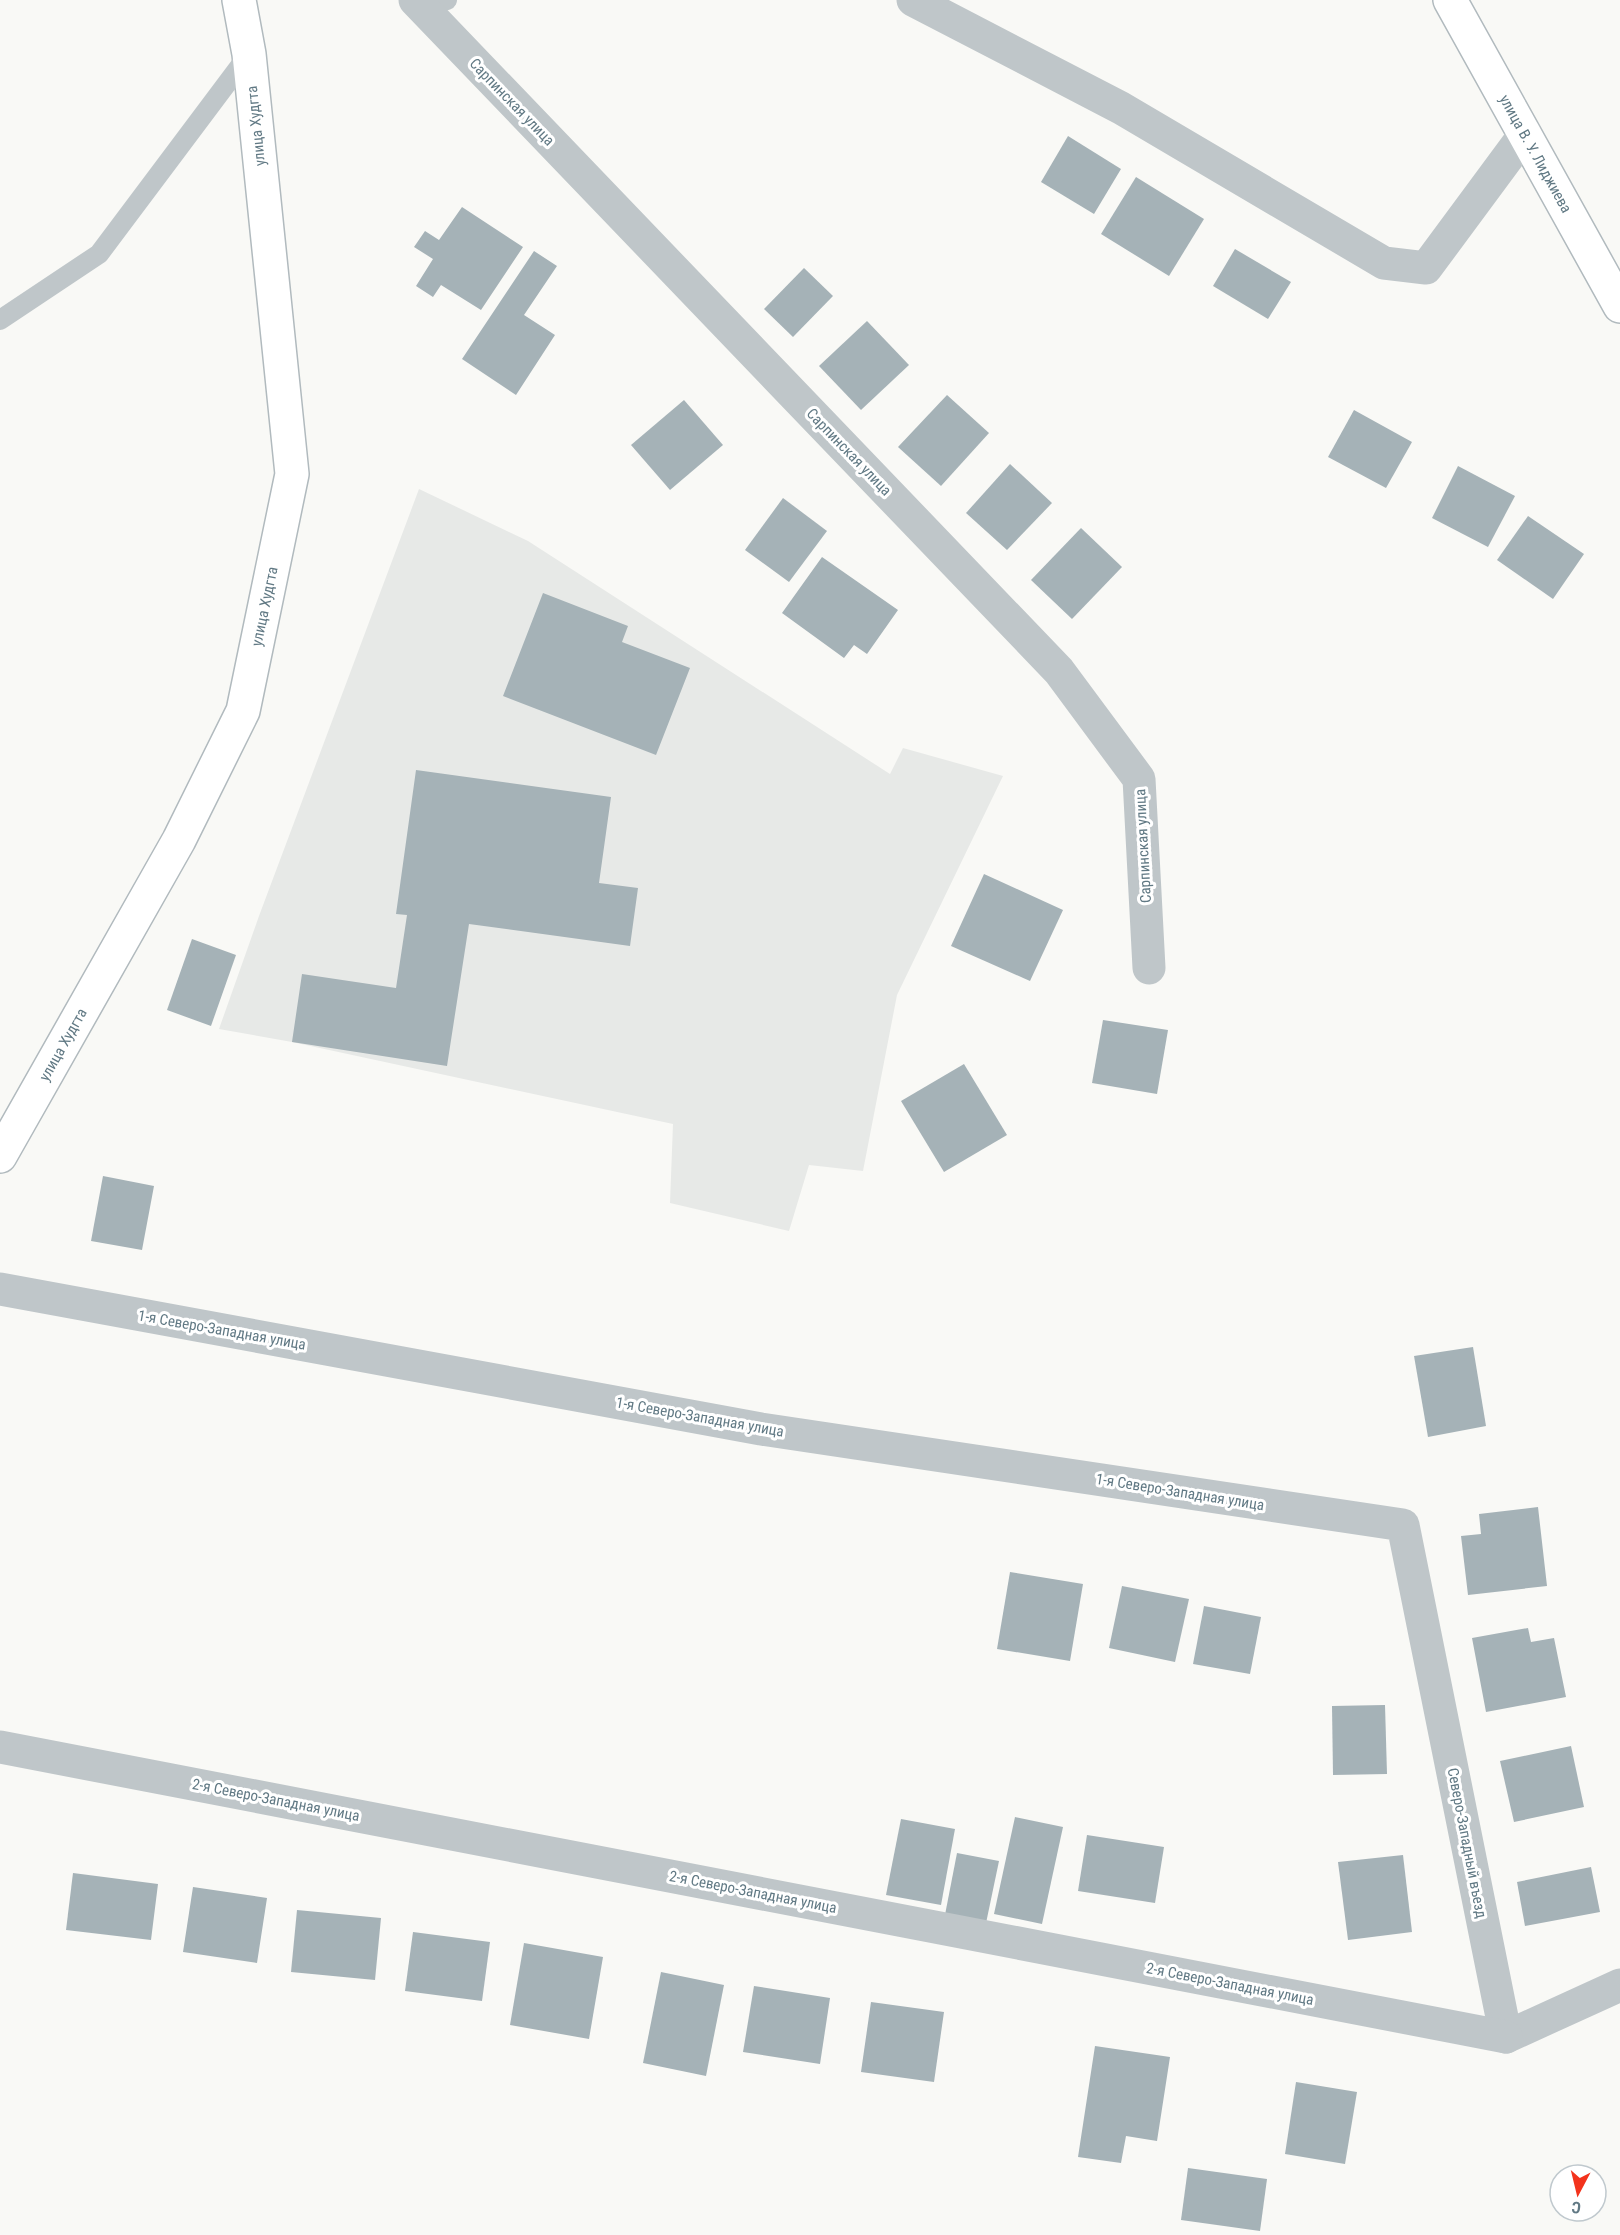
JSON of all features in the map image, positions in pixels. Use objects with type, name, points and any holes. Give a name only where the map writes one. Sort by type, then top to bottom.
[{"type":"street","name":"улица Худгта","points":[[0,1156],[178,840],[243,711],[292,474],[249,54],[239,0]]},
{"type":"street","points":[[913,0],[1121,108],[1384,263],[1426,268],[1525,134]]},
{"type":"street","name":"улица В. У. Лиджиева","points":[[1450,0],[1620,306]]},
{"type":"street","name":"Сарпинская улица","points":[[428,3],[1059,670],[1139,779],[1149,968]]},
{"type":"street","name":"1-я Северо-Западная улица","points":[[0,1289],[761,1429],[1403,1526]]},
{"type":"street","name":"Северо-Западный въезд","points":[[1403,1526],[1506,2037]]},
{"type":"street","name":"2-я Северо-Западная улица","points":[[0,1747],[1506,2037]]},
{"type":"street","points":[[1506,2037],[1620,1985]]},
{"type":"lane","points":[[0,321],[99,254],[249,54]]},
{"type":"shaded area","points":[[419,489],[528,541],[890,774],[903,748],[1003,776],[897,995],[863,1171],[809,1165],[789,1231],[670,1203],[673,1124],[292,1042],[219,1029]]},
{"type":"building","points":[[1068,136],[1121,169],[1094,214],[1041,182]]},
{"type":"building","points":[[1136,177],[1204,219],[1169,276],[1101,234]]},
{"type":"building","points":[[462,207],[523,247],[481,310],[441,285],[433,297],[416,286],[433,259],[414,247],[425,231],[439,240]]},
{"type":"building","points":[[1235,249],[1291,282],[1268,319],[1213,286]]},
{"type":"building","points":[[534,251],[557,266],[524,315],[555,335],[516,395],[462,359]]},
{"type":"building","points":[[804,268],[833,296],[793,337],[764,309]]},
{"type":"building","points":[[867,321],[909,365],[861,410],[819,366]]},
{"type":"building","points":[[947,395],[989,433],[941,486],[898,447]]},
{"type":"building","points":[[684,400],[723,445],[670,490],[631,445]]},
{"type":"building","points":[[1354,410],[1412,442],[1386,488],[1328,457]]},
{"type":"building","points":[[1010,464],[1052,503],[1007,550],[966,513]]},
{"type":"building","points":[[1458,466],[1515,496],[1488,547],[1432,518]]},
{"type":"building","points":[[783,498],[827,531],[789,582],[745,550]]},
{"type":"building","points":[[1528,516],[1584,554],[1553,599],[1497,560]]},
{"type":"building","points":[[1081,528],[1122,567],[1072,619],[1031,580]]},
{"type":"building","points":[[822,557],[898,610],[867,654],[854,645],[844,658],[782,613]]},
{"type":"building","points":[[543,593],[628,626],[622,642],[690,668],[656,755],[503,696]]},
{"type":"building","points":[[416,770],[611,797],[599,883],[638,888],[630,946],[469,924],[447,1066],[292,1042],[302,974],[396,988],[407,915],[396,914]]},
{"type":"building","points":[[984,874],[1063,910],[1030,981],[951,946]]},
{"type":"building","points":[[192,939],[236,955],[211,1026],[167,1010]]},
{"type":"building","points":[[1103,1020],[1168,1030],[1157,1094],[1092,1083]]},
{"type":"building","points":[[964,1064],[1007,1135],[944,1172],[901,1101]]},
{"type":"building","points":[[103,1176],[154,1186],[142,1250],[91,1241]]},
{"type":"building","points":[[1473,1347],[1486,1426],[1428,1437],[1414,1356]]},
{"type":"building","points":[[1538,1507],[1547,1586],[1468,1595],[1461,1536],[1481,1534],[1479,1514]]},
{"type":"building","points":[[1010,1572],[1083,1584],[1070,1661],[997,1649]]},
{"type":"building","points":[[1122,1586],[1189,1599],[1175,1662],[1109,1648]]},
{"type":"building","points":[[1204,1606],[1261,1617],[1250,1674],[1193,1664]]},
{"type":"building","points":[[1528,1628],[1531,1642],[1554,1638],[1566,1697],[1486,1712],[1472,1638]]},
{"type":"building","points":[[1385,1705],[1387,1774],[1333,1775],[1332,1706]]},
{"type":"building","points":[[1571,1746],[1584,1807],[1514,1822],[1500,1761]]},
{"type":"building","points":[[1015,1817],[1063,1827],[1042,1924],[994,1914]]},
{"type":"building","points":[[901,1819],[955,1829],[941,1905],[886,1895]]},
{"type":"building","points":[[1087,1835],[1164,1847],[1155,1903],[1078,1891]]},
{"type":"building","points":[[957,1853],[999,1861],[985,1928],[944,1920]]},
{"type":"building","points":[[1403,1855],[1412,1932],[1348,1940],[1338,1862]]},
{"type":"building","points":[[1591,1867],[1600,1912],[1525,1926],[1517,1882]]},
{"type":"building","points":[[73,1873],[158,1884],[151,1940],[66,1930]]},
{"type":"building","points":[[193,1887],[267,1898],[257,1963],[183,1952]]},
{"type":"building","points":[[297,1910],[381,1918],[375,1980],[291,1972]]},
{"type":"building","points":[[413,1932],[490,1942],[482,2001],[405,1991]]},
{"type":"building","points":[[524,1943],[603,1957],[589,2039],[510,2025]]},
{"type":"building","points":[[661,1972],[724,1985],[706,2076],[643,2063]]},
{"type":"building","points":[[754,1986],[830,1998],[820,2064],[743,2052]]},
{"type":"building","points":[[871,2002],[944,2012],[934,2082],[861,2072]]},
{"type":"building","points":[[1095,2046],[1170,2057],[1157,2141],[1126,2136],[1121,2163],[1078,2157]]},
{"type":"building","points":[[1296,2082],[1357,2092],[1345,2164],[1285,2154]]},
{"type":"building","points":[[1188,2168],[1267,2179],[1260,2231],[1181,2220]]}]
